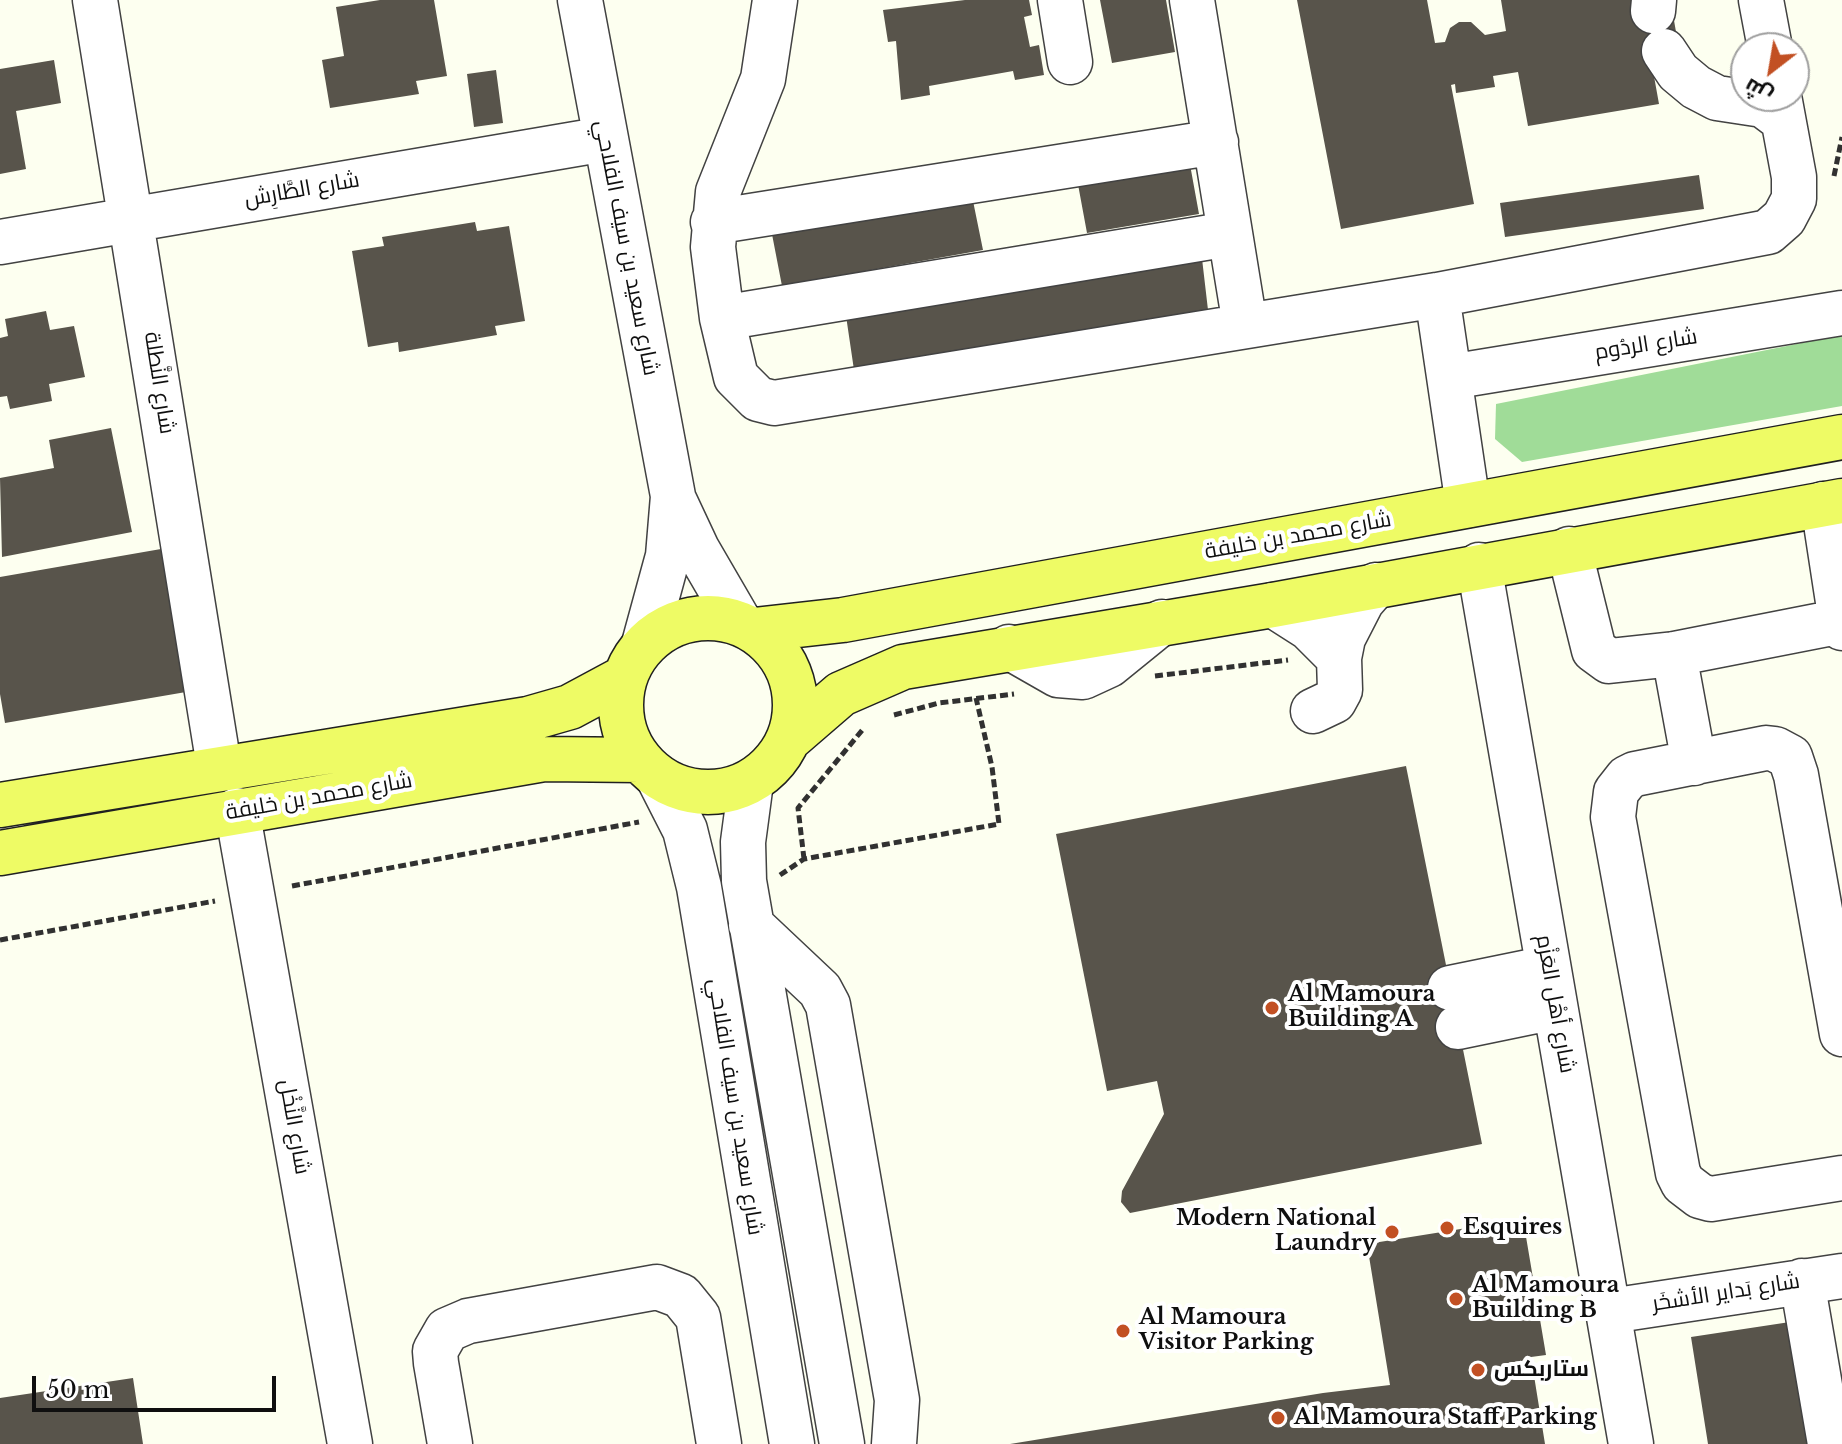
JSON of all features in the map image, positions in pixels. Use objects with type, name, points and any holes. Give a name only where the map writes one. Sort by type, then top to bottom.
[{"type":"main road","name":"شارع محمد بن خليفة","points":[[747,626],[843,620],[1832,435]]},
{"type":"main road","points":[[790,738],[796,714],[795,689],[787,666],[773,645],[747,626],[715,617],[689,619],[664,628],[634,661],[621,721],[649,768],[688,790],[720,792],[751,782],[775,763],[790,738],[814,714],[871,679],[903,667],[1836,505]]},
{"type":"main road","name":"شارع محمد بن خليفة","points":[[0,805],[219,766],[536,717],[570,707],[634,661]]},
{"type":"main road","name":"شارع محمد بن خليفة","points":[[0,853],[544,759],[576,756],[649,768]]},
{"type":"street","name":"شارع النَّطلة","points":[[95,0],[133,218],[219,766]]},
{"type":"street","name":"شارع سعيد بن سيف الفلاحي","points":[[580,0],[673,496],[697,549],[747,626]]},
{"type":"street","points":[[775,0],[763,79],[718,192],[713,222],[722,318],[736,377],[758,399],[774,403],[1437,295],[1768,232],[1784,218],[1794,199],[1794,177],[1782,112]]},
{"type":"street","points":[[1060,0],[1070,62]]},
{"type":"street","points":[[1192,0],[1245,325]]},
{"type":"street","points":[[1761,0],[1767,32]]},
{"type":"street","points":[[1657,21],[1678,72],[1696,87],[1717,98],[1730,100]]},
{"type":"street","name":"شارع الطَّارِش","points":[[0,242],[605,139]]},
{"type":"street","points":[[713,222],[1216,142]]},
{"type":"street","points":[[722,318],[1229,234]]},
{"type":"street","points":[[1437,295],[1468,505]]},
{"type":"street","name":"شارع الردُوم","points":[[1450,377],[1842,313]]},
{"type":"street","name":"شارع سعيد بن سيف الفلاحي","points":[[634,661],[668,556],[673,496]]},
{"type":"street","points":[[1569,549],[1592,641],[1600,657],[1619,662],[1674,654],[1842,624],[1836,505]]},
{"type":"street","name":"شارع أهْل العَزْم","points":[[1479,565],[1631,1444]]},
{"type":"street","points":[[1319,658],[1376,585]]},
{"type":"street","points":[[1273,605],[1309,628],[1319,658],[1340,690],[1334,701],[1313,711]]},
{"type":"street","points":[[1674,654],[1694,763]]},
{"type":"street","points":[[1842,1034],[1794,765],[1790,757],[1775,749],[1635,774],[1620,784],[1612,804],[1678,1173],[1691,1191],[1711,1199],[1842,1178]]},
{"type":"street","name":"شارع سعيد بن سيف الفلاحي","points":[[649,768],[685,830],[699,887],[792,1444]]},
{"type":"street","name":"شارع سعيد بن سيف الفلاحي","points":[[751,782],[742,852],[751,925],[842,1444]]},
{"type":"street","name":"شارع النَّخْل","points":[[237,810],[350,1444]]},
{"type":"street","points":[[751,925],[820,990],[828,1005],[897,1400],[894,1444]]},
{"type":"street","points":[[1454,1008],[1552,987]]},
{"type":"street","points":[[1822,1278],[1830,1444]]},
{"type":"street","name":"شارع بَداير الأشخَر","points":[[1610,1311],[1822,1278]]},
{"type":"street","points":[[450,1444],[435,1351],[447,1330],[468,1321],[657,1287],[681,1296],[698,1317],[719,1444]]},
{"type":"path","points":[[1832,187],[1842,137]]},
{"type":"path","points":[[778,876],[804,859],[999,824],[992,767],[967,654]]},
{"type":"path","points":[[1145,678],[1319,658]]},
{"type":"path","points":[[883,718],[939,703],[1022,693]]},
{"type":"path","points":[[804,859],[798,808],[869,722]]},
{"type":"path","points":[[292,886],[639,820],[644,834]]},
{"type":"path","points":[[0,940],[225,900]]},
{"type":"green space","points":[[1842,335],[1842,406],[1522,462],[1495,439],[1496,404]]},
{"type":"building","points":[[380,0],[434,0],[447,76],[416,81],[419,94],[330,108],[322,60],[344,56],[336,7]]},
{"type":"building","points":[[965,0],[1029,0],[1032,15],[1024,17],[1030,47],[1039,45],[1044,75],[1015,80],[1013,71],[929,86],[930,95],[901,100],[896,41],[888,42],[883,10]]},
{"type":"building","points":[[1100,0],[1166,0],[1175,52],[1112,63]]},
{"type":"building","points":[[1297,0],[1427,0],[1435,43],[1445,42],[1450,28],[1459,22],[1471,22],[1485,35],[1506,31],[1501,0],[1642,0],[1672,9],[1679,49],[1650,54],[1659,104],[1528,126],[1518,72],[1493,76],[1495,87],[1456,93],[1455,84],[1451,85],[1474,204],[1341,229]]},
{"type":"building","points":[[54,60],[61,103],[16,111],[26,169],[0,174],[0,69]]},
{"type":"building","points":[[496,70],[503,123],[474,127],[467,74]]},
{"type":"building","points":[[1189,159],[1199,214],[1087,233],[1077,179]]},
{"type":"building","points":[[1699,175],[1704,209],[1505,237],[1500,203]]},
{"type":"building","points":[[972,196],[983,250],[782,286],[771,229]]},
{"type":"building","points":[[475,222],[477,231],[509,226],[525,321],[495,326],[497,335],[399,352],[398,342],[368,347],[352,251],[384,246],[382,237]]},
{"type":"building","points":[[1201,250],[1208,310],[1006,347],[854,370],[845,309]]},
{"type":"building","points":[[46,311],[50,330],[74,326],[85,377],[49,384],[52,401],[10,409],[7,396],[0,397],[0,338],[8,336],[5,319]]},
{"type":"building","points":[[111,428],[132,532],[2,557],[0,478],[54,468],[49,440]]},
{"type":"building","points":[[161,549],[186,692],[5,723],[0,694],[0,577]]},
{"type":"building","name":"Al Mamoura Building A","points":[[1406,766],[1482,1144],[1130,1213],[1121,1202],[1122,1191],[1164,1114],[1157,1081],[1107,1091],[1056,834]]},
{"type":"building","name":"Al Mamoura Building B","points":[[1523,1219],[1546,1355],[1531,1357],[1545,1444],[1010,1444],[1390,1385],[1367,1244]]},
{"type":"building","points":[[1790,1322],[1810,1444],[1708,1444],[1691,1337]]},
{"type":"building","points":[[133,1378],[143,1444],[0,1444],[0,1398]]},
{"type":"place","name":"Al Mamoura Building A","points":[[1272,1008]]},
{"type":"place","name":"Esquires","points":[[1447,1228]]},
{"type":"place","name":"Modern National Laundry","points":[[1392,1232]]},
{"type":"place","name":"Al Mamoura Building B","points":[[1456,1299]]},
{"type":"place","name":"Al Mamoura Visitor Parking","points":[[1123,1331]]},
{"type":"place","name":"ستاربكس","points":[[1478,1370]]},
{"type":"place","name":"Al Mamoura Staff Parking","points":[[1278,1418]]}]
